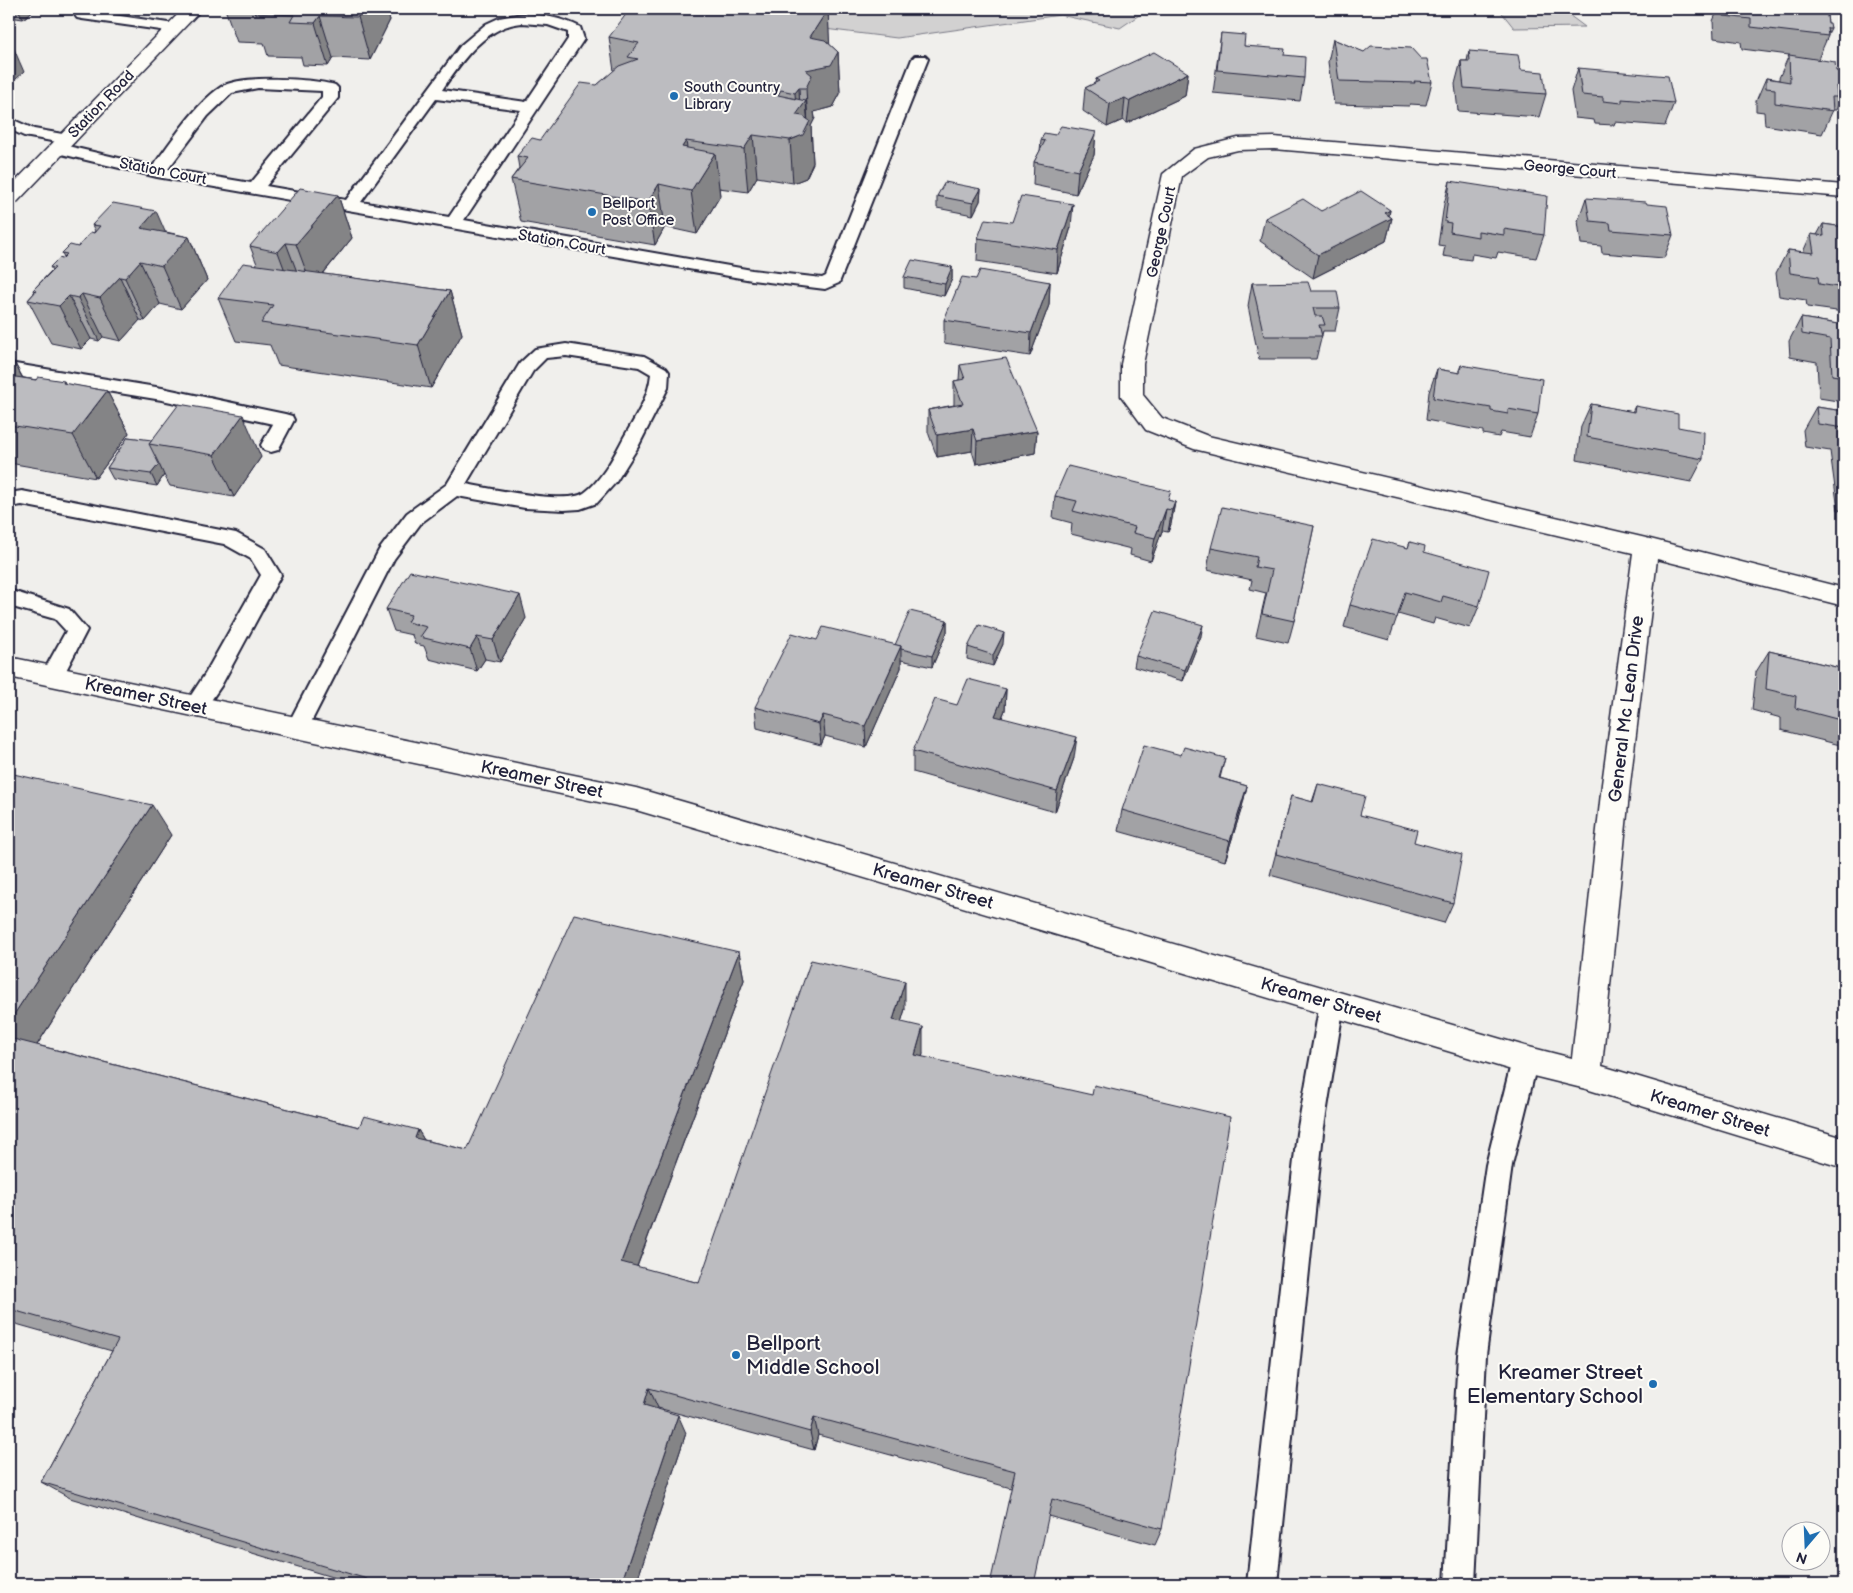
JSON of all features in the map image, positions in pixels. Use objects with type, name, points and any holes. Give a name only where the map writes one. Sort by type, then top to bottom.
[{"type":"street","name":"Station Road","points":[[9,199],[193,9]]},
{"type":"street","name":"George Court","points":[[1646,547],[1202,443],[1154,424],[1132,396],[1132,364],[1173,174],[1201,153],[1238,144],[1274,143],[1844,192]]},
{"type":"street","points":[[1646,547],[1844,597]]},
{"type":"street","name":"General Mc Lean Drive","points":[[1586,1075],[1615,794],[1646,547]]},
{"type":"street","name":"Kreamer Street","points":[[9,667],[636,799],[1525,1060],[1586,1075],[1844,1154]]},
{"type":"lane","points":[[88,9],[82,15],[175,28]]},
{"type":"lane","points":[[351,204],[459,57],[485,32],[504,21],[532,17],[565,24],[575,30],[576,39],[454,222]]},
{"type":"lane","name":"Station Court","points":[[30,133],[157,172],[351,204],[752,275],[825,284],[833,279],[920,59]]},
{"type":"lane","points":[[157,172],[202,113],[227,89],[258,83],[312,85],[330,88],[330,98],[256,188]]},
{"type":"lane","points":[[432,94],[532,107]]},
{"type":"lane","points":[[9,123],[30,133]]},
{"type":"lane","points":[[9,136],[30,133]]},
{"type":"lane","points":[[297,728],[386,555],[414,518],[454,489],[526,367],[541,353],[566,350],[644,362],[660,372],[660,388],[609,480],[589,499],[555,505],[454,489]]},
{"type":"lane","points":[[9,369],[162,394],[285,420],[272,445]]},
{"type":"lane","points":[[9,500],[22,498],[229,538],[258,554],[271,575],[213,680],[195,706]]},
{"type":"lane","points":[[9,598],[62,614],[77,630],[52,676]]},
{"type":"lane","points":[[1262,1584],[1310,1133],[1332,1003]]},
{"type":"lane","points":[[1460,1584],[1472,1355],[1499,1165],[1525,1060]]},
{"type":"shaded area","points":[[712,9],[1148,9],[1120,28],[1060,15],[897,38],[704,14]]},
{"type":"shaded area","points":[[1499,9],[1561,9],[1585,27],[1514,28]]},
{"type":"building","points":[[256,9],[363,9],[358,17],[320,16],[315,23],[290,22],[294,15],[254,13]]},
{"type":"building","points":[[630,9],[828,9],[810,37],[825,40],[838,52],[831,65],[806,70],[812,75],[806,88],[799,88],[795,93],[781,90],[778,95],[806,101],[796,115],[803,116],[810,121],[803,135],[790,140],[753,135],[744,149],[686,141],[682,147],[715,153],[691,191],[659,184],[648,202],[511,179],[528,158],[517,156],[532,138],[540,140],[581,83],[597,85],[619,66],[638,59],[628,57],[639,43],[609,37]]},
{"type":"building","points":[[1723,9],[1826,9],[1828,23],[1830,23],[1831,28],[1827,28],[1828,36],[1751,27],[1751,19],[1724,16]]},
{"type":"building","points":[[1221,33],[1245,35],[1244,46],[1285,49],[1284,55],[1305,57],[1304,78],[1217,70]]},
{"type":"building","points":[[1333,39],[1364,52],[1371,46],[1411,48],[1421,59],[1427,59],[1432,82],[1339,81]]},
{"type":"building","points":[[1469,51],[1518,55],[1521,70],[1543,72],[1546,94],[1464,88],[1461,61],[1470,61]]},
{"type":"building","points":[[1154,52],[1188,73],[1130,101],[1125,98],[1110,104],[1085,88],[1099,81],[1096,79]]},
{"type":"building","points":[[1789,55],[1835,62],[1836,71],[1844,72],[1844,87],[1836,86],[1837,97],[1832,97],[1833,111],[1775,103],[1775,89],[1766,88],[1766,78],[1790,82]]},
{"type":"building","points":[[1578,68],[1668,76],[1674,103],[1622,99],[1622,103],[1603,101],[1603,97],[1582,95]]},
{"type":"building","points":[[1061,126],[1096,132],[1078,171],[1034,162],[1045,141],[1041,140],[1044,133],[1055,135]]},
{"type":"building","points":[[1450,181],[1547,196],[1544,235],[1504,229],[1504,235],[1478,231],[1478,237],[1450,232],[1451,223],[1445,222]]},
{"type":"building","points":[[945,182],[981,189],[973,203],[937,196]]},
{"type":"building","points":[[300,188],[338,195],[296,244],[286,243],[278,252],[250,246]]},
{"type":"building","points":[[1361,191],[1390,210],[1385,213],[1392,218],[1318,255],[1265,218],[1303,199],[1321,211]]},
{"type":"building","points":[[1021,196],[1073,204],[1058,250],[978,238],[985,219],[1012,222]]},
{"type":"building","points":[[1586,198],[1646,202],[1647,204],[1667,206],[1673,235],[1611,230],[1610,223],[1590,221]]},
{"type":"building","points":[[113,203],[156,211],[141,228],[189,237],[162,266],[140,261],[125,278],[120,277],[100,298],[82,294],[78,298],[69,296],[59,306],[28,300],[36,291],[33,290],[55,268],[50,267],[59,258],[62,259],[67,254],[62,253],[70,245],[78,247],[91,232],[94,233],[100,226],[92,225]]},
{"type":"building","points":[[1823,224],[1844,227],[1844,288],[1819,284],[1818,277],[1790,273],[1788,250],[1814,253],[1811,234],[1824,236]]},
{"type":"building","points":[[912,260],[952,267],[945,284],[904,277]]},
{"type":"building","points":[[243,263],[450,291],[418,345],[261,323],[273,305],[218,298]]},
{"type":"building","points":[[980,270],[1050,282],[1031,333],[944,320],[962,277],[976,279]]},
{"type":"building","points":[[1308,282],[1311,291],[1337,291],[1340,308],[1313,308],[1315,316],[1322,316],[1325,325],[1319,325],[1322,336],[1264,336],[1252,283]]},
{"type":"building","points":[[1801,318],[1844,325],[1844,377],[1832,375],[1830,339],[1802,334]]},
{"type":"building","points":[[1006,358],[1037,431],[977,441],[973,429],[937,435],[928,410],[963,404],[954,381],[965,379],[960,365]]},
{"type":"building","points":[[1461,365],[1542,379],[1538,414],[1508,409],[1508,414],[1491,411],[1491,408],[1433,398],[1437,369],[1460,373]]},
{"type":"building","points":[[9,376],[36,380],[38,377],[107,391],[73,435],[9,425]]},
{"type":"building","points":[[179,404],[243,415],[214,455],[149,444]]},
{"type":"building","points":[[1591,404],[1634,412],[1635,406],[1678,414],[1678,427],[1704,432],[1703,459],[1587,437]]},
{"type":"building","points":[[1816,407],[1844,411],[1844,428],[1818,424]]},
{"type":"building","points":[[128,437],[152,440],[149,444],[159,464],[151,474],[107,468]]},
{"type":"building","points":[[1068,466],[1171,491],[1168,500],[1175,502],[1172,510],[1166,509],[1155,538],[1133,533],[1135,527],[1073,511],[1077,501],[1055,496]]},
{"type":"building","points":[[1222,507],[1314,526],[1294,621],[1262,614],[1272,570],[1255,567],[1257,557],[1211,548]]},
{"type":"building","points":[[1373,539],[1408,548],[1410,542],[1425,546],[1424,552],[1489,570],[1479,606],[1443,596],[1441,602],[1405,592],[1397,618],[1350,605]]},
{"type":"building","points":[[410,571],[520,595],[493,640],[477,637],[470,649],[420,637],[427,627],[407,622],[411,615],[386,609]]},
{"type":"building","points":[[910,611],[947,620],[932,656],[901,649],[901,646],[895,645]]},
{"type":"building","points":[[1155,611],[1203,625],[1185,670],[1136,656]]},
{"type":"building","points":[[979,625],[1004,633],[993,655],[968,647]]},
{"type":"building","points":[[823,627],[901,646],[865,726],[823,715],[819,724],[755,707],[792,633],[817,640]]},
{"type":"building","points":[[1769,651],[1844,669],[1844,721],[1795,708],[1796,696],[1766,689]]},
{"type":"building","points":[[968,679],[1006,689],[995,716],[1077,737],[1057,791],[913,751],[935,699],[957,705]]},
{"type":"building","points":[[1144,745],[1181,755],[1184,747],[1225,758],[1219,778],[1247,786],[1230,841],[1122,810]]},
{"type":"building","points":[[9,773],[152,805],[9,1022]]},
{"type":"building","points":[[1318,784],[1365,796],[1360,815],[1417,830],[1414,842],[1462,855],[1453,903],[1276,854],[1291,796],[1313,802]]},
{"type":"building","points":[[574,914],[739,952],[621,1262],[699,1283],[811,960],[905,981],[893,1020],[923,1027],[915,1055],[1092,1095],[1094,1085],[1230,1117],[1162,1529],[1052,1499],[1034,1584],[990,1584],[1015,1471],[814,1417],[810,1432],[649,1388],[644,1405],[678,1415],[621,1584],[365,1584],[367,1579],[41,1482],[118,1340],[9,1309],[9,1038],[359,1127],[364,1116],[418,1130],[415,1138],[467,1150]]},
{"type":"place","name":"South Country Library","points":[[674,96]]},
{"type":"place","name":"Bellport Post Office","points":[[592,212]]},
{"type":"place","name":"Bellport Middle School","points":[[736,1355]]},
{"type":"place","name":"Kreamer Street Elementary School","points":[[1653,1384]]}]
